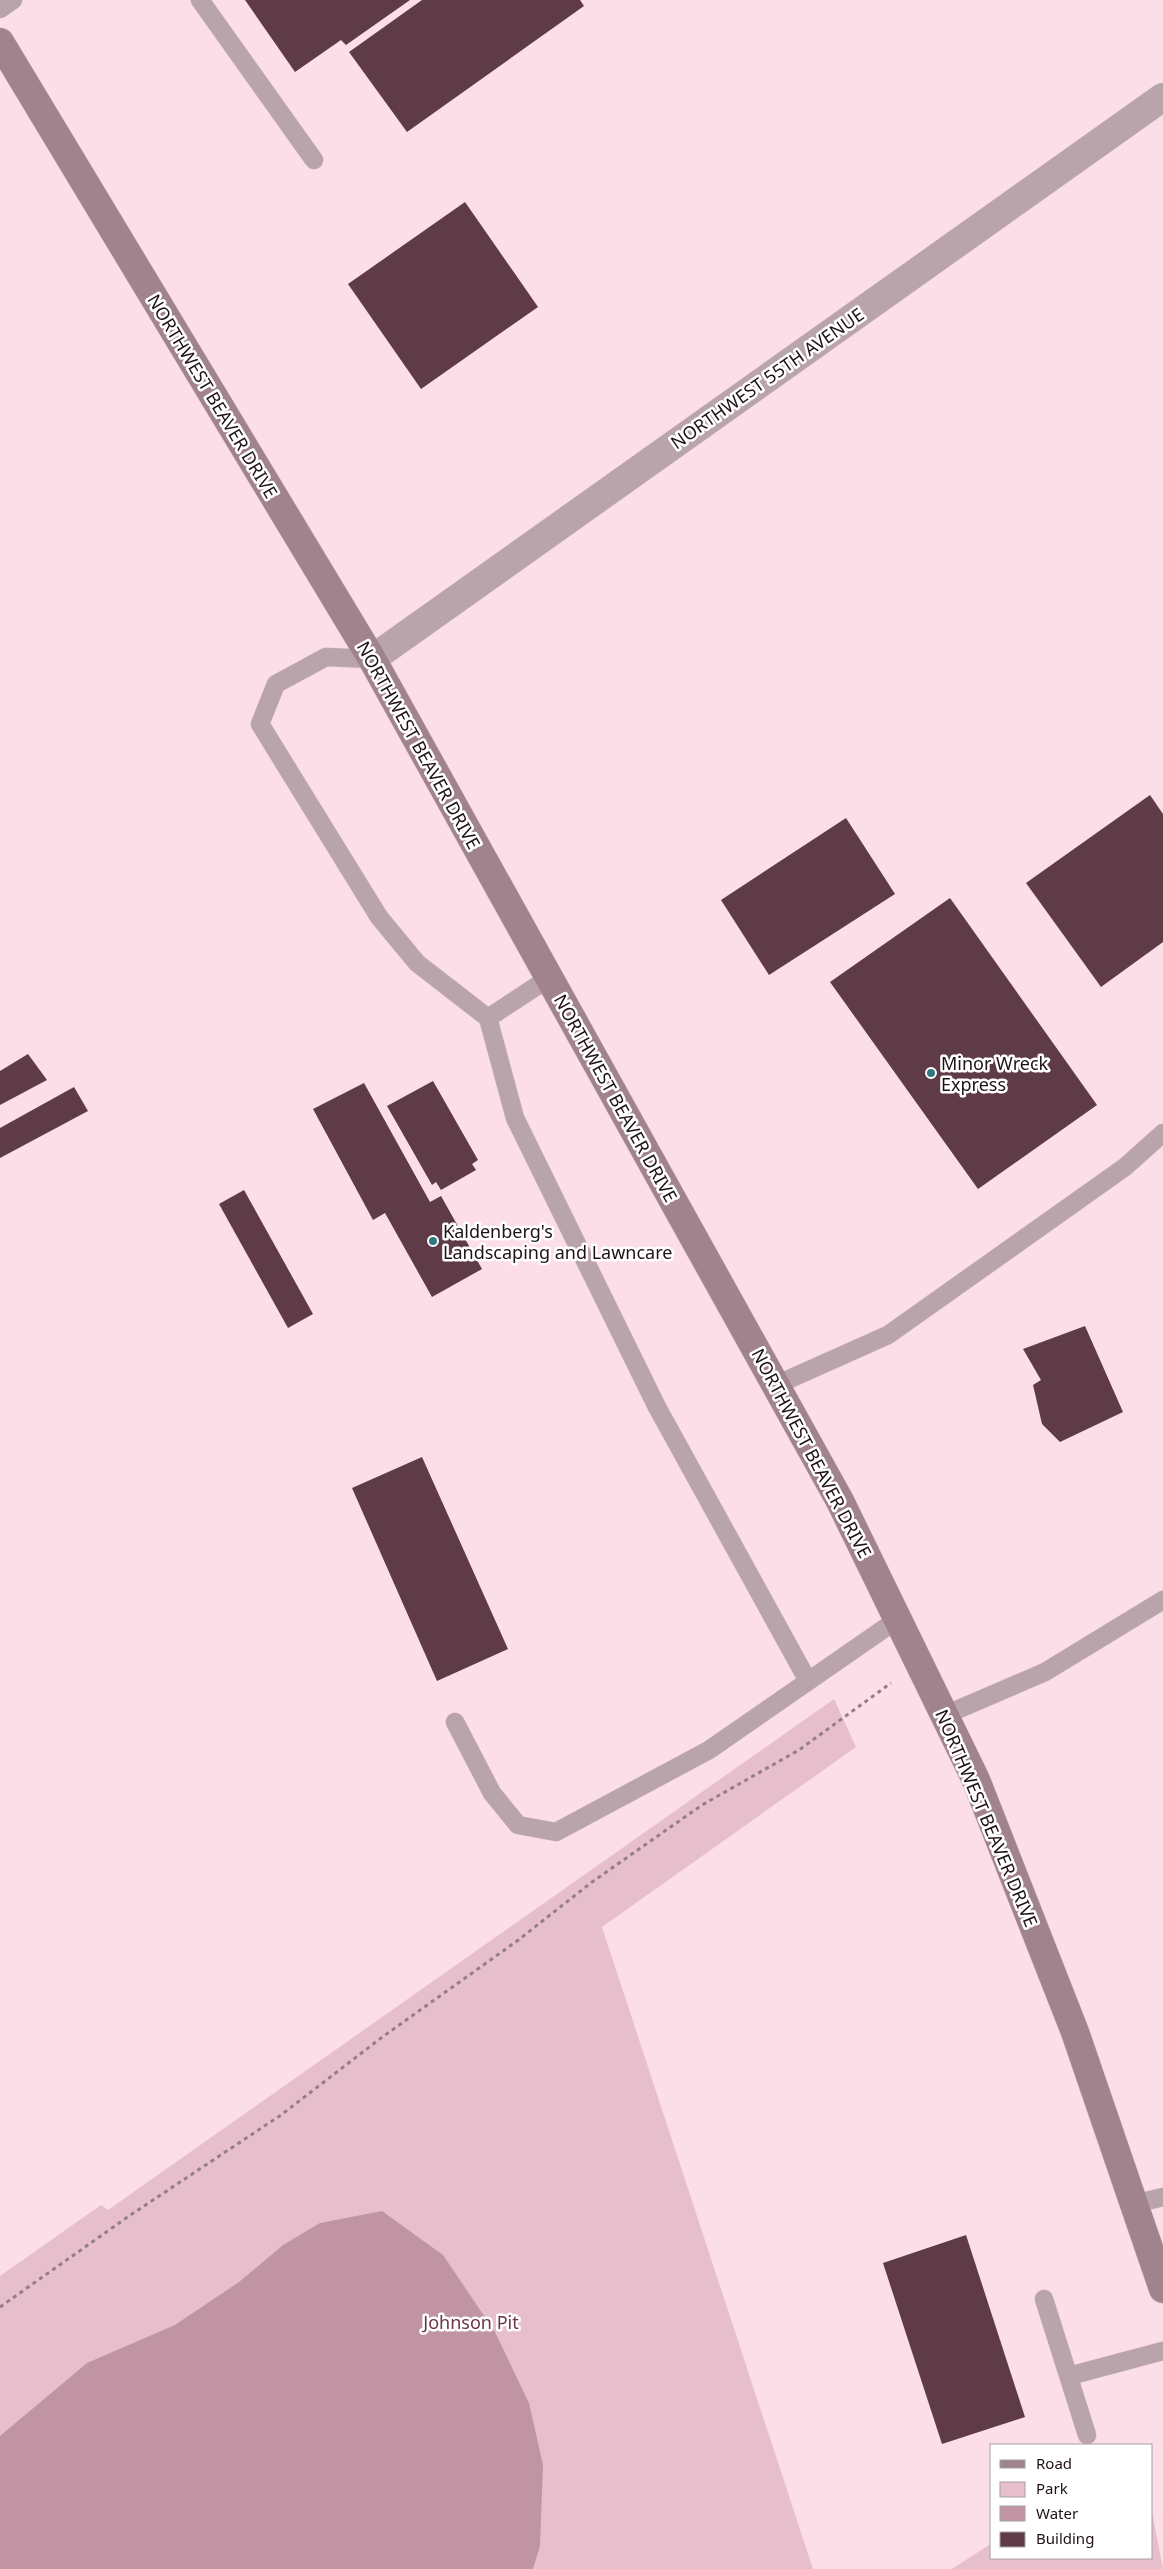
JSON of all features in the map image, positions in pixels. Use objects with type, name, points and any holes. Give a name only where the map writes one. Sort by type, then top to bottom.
[{"type":"main road","name":"NORTHWEST BEAVER DRIVE","points":[[0,42],[372,659],[840,1501],[976,1780],[1075,2032],[1163,2289]]},
{"type":"street","name":"NORTHWEST 55TH AVENUE","points":[[372,659],[1163,97]]},
{"type":"lane","points":[[0,10],[13,0]]},
{"type":"lane","points":[[200,0],[314,160]]},
{"type":"lane","points":[[372,659],[326,657],[276,684],[260,724],[379,917],[417,963],[488,1018],[515,1118],[657,1407],[808,1681]]},
{"type":"lane","points":[[488,1018],[549,978]]},
{"type":"lane","points":[[776,1385],[888,1334],[1125,1167],[1163,1133]]},
{"type":"lane","points":[[945,1714],[1045,1672],[1163,1600]]},
{"type":"lane","points":[[455,1722],[492,1793],[518,1825],[556,1832],[710,1750],[898,1618]]},
{"type":"lane","points":[[1134,2204],[1163,2197]]},
{"type":"lane","points":[[1044,2299],[1087,2435]]},
{"type":"lane","points":[[1069,2376],[1163,2350]]},
{"type":"path","points":[[0,2307],[129,2216],[281,2114],[381,2038],[517,1941],[600,1877],[702,1805],[799,1750],[860,1704],[921,1664]]},
{"type":"green space","name":"Johnson Pit","points":[[834,1699],[856,1747],[602,1927],[813,2569],[0,2569],[0,2276],[101,2205],[108,2210]]},
{"type":"green space","points":[[1153,2517],[1163,2569],[952,2569],[990,2544],[990,2559],[1153,2559]]},
{"type":"water","points":[[382,2211],[443,2255],[495,2332],[529,2403],[543,2465],[540,2546],[533,2569],[0,2569],[0,2436],[87,2363],[175,2325],[239,2282],[283,2245],[320,2223]]},
{"type":"building","points":[[245,0],[410,0],[346,45],[341,40],[295,72]]},
{"type":"building","points":[[422,0],[580,0],[584,6],[407,132],[349,52]]},
{"type":"building","points":[[465,202],[538,307],[421,389],[348,284]]},
{"type":"building","points":[[1150,795],[1163,814],[1163,942],[1101,987],[1026,883]]},
{"type":"building","points":[[846,818],[895,894],[769,975],[721,900]]},
{"type":"building","points":[[950,898],[1097,1105],[978,1189],[830,982]]},
{"type":"building","points":[[28,1054],[47,1080],[0,1105],[0,1071]]},
{"type":"building","points":[[433,1081],[478,1160],[472,1164],[476,1170],[441,1190],[436,1182],[432,1185],[387,1106]]},
{"type":"building","points":[[364,1083],[430,1202],[441,1196],[482,1269],[432,1297],[385,1213],[373,1220],[313,1109]]},
{"type":"building","points":[[74,1087],[88,1111],[0,1158],[0,1128]]},
{"type":"building","points":[[244,1190],[313,1314],[288,1328],[219,1204]]},
{"type":"building","points":[[1085,1326],[1123,1412],[1060,1442],[1042,1424],[1033,1385],[1041,1380],[1023,1349]]},
{"type":"building","points":[[422,1457],[508,1649],[437,1681],[352,1488]]},
{"type":"building","points":[[966,2235],[1025,2417],[942,2444],[883,2263]]},
{"type":"place","name":"Minor Wreck Express","points":[[931,1073]]},
{"type":"place","name":"Kaldenberg's Landscaping and Lawncare","points":[[433,1241]]}]
